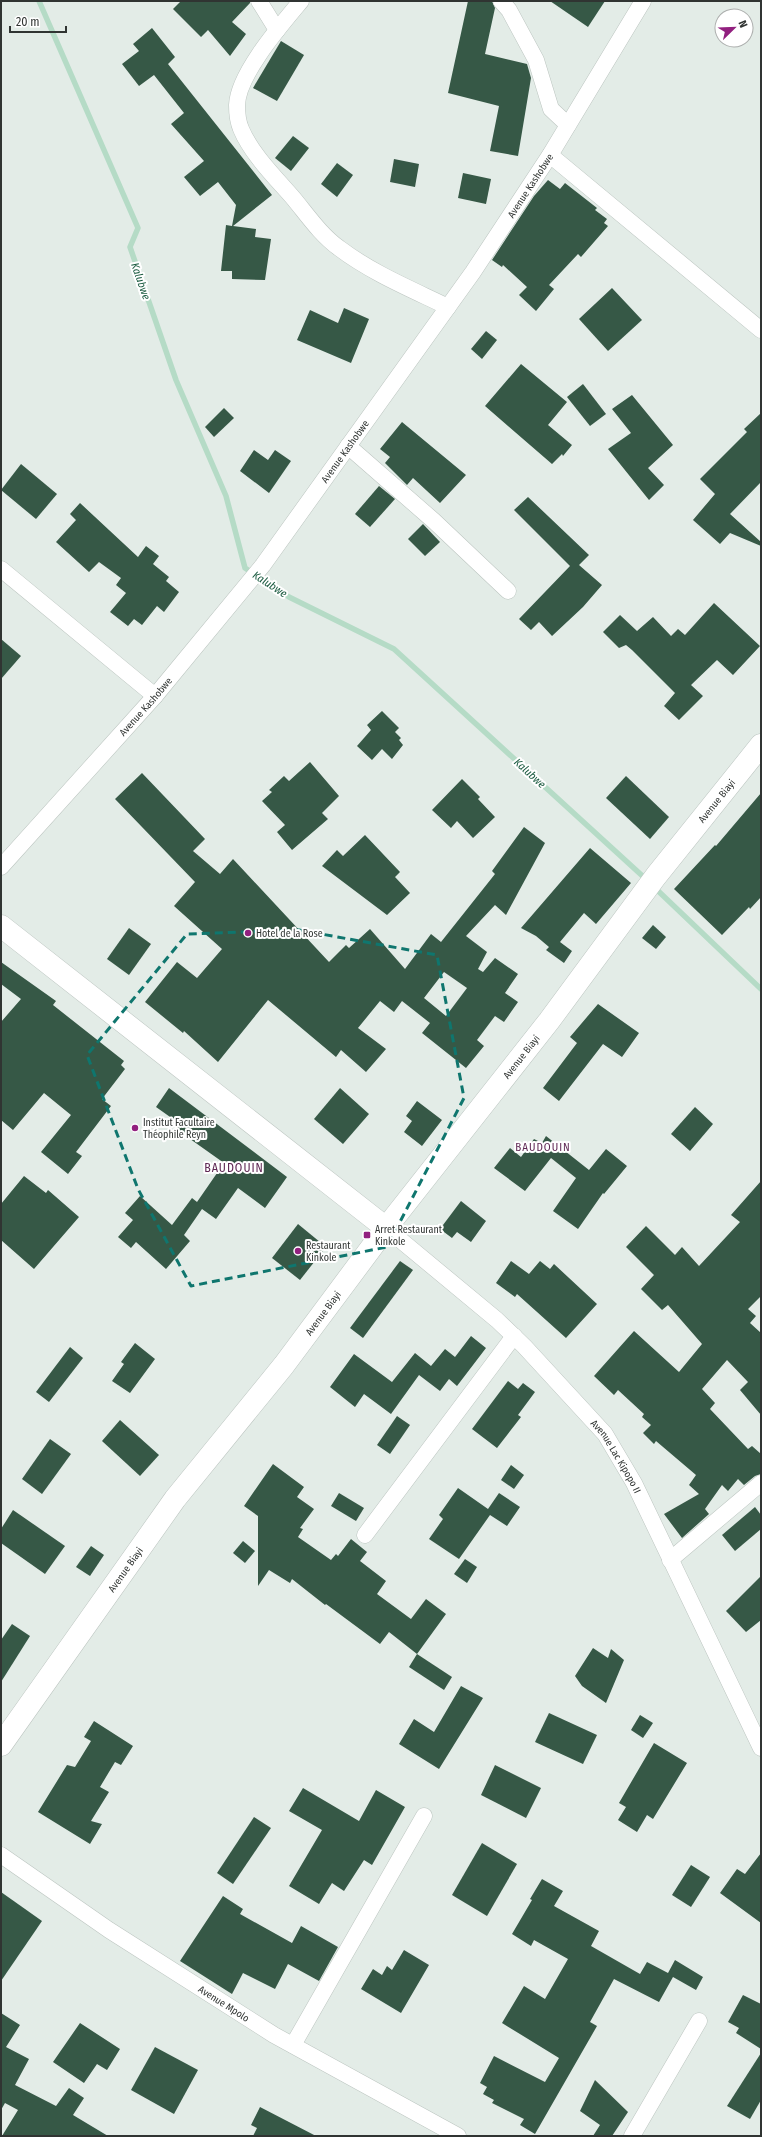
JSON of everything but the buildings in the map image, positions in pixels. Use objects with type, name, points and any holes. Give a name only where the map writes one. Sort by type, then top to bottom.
[{"type":"street","points":[[259,1],[277,30]]},
{"type":"street","points":[[301,1],[277,30],[244,79],[239,90],[238,116],[241,129],[251,147],[323,234],[338,248],[376,272],[448,307]]},
{"type":"street","points":[[501,1],[509,10],[536,60],[551,109],[568,125]]},
{"type":"street","name":"Avenue Kashobwe","points":[[1,867],[155,696],[263,564],[473,272],[550,155],[643,1]]},
{"type":"street","points":[[550,155],[761,330]]},
{"type":"street","points":[[348,446],[434,521],[508,591]]},
{"type":"street","points":[[1,569],[155,696]]},
{"type":"street","name":"Avenue Biayi","points":[[1,1745],[175,1499],[284,1365],[386,1228],[549,1021],[653,881],[761,746]]},
{"type":"street","points":[[1,926],[386,1228]]},
{"type":"street","name":"Avenue Lac Kipopo II","points":[[386,1228],[514,1336],[605,1434],[634,1482],[761,1748]]},
{"type":"street","points":[[365,1535],[514,1336]]},
{"type":"street","points":[[670,1560],[761,1483]]},
{"type":"street","points":[[293,2045],[424,1816]]},
{"type":"street","name":"Avenue Mpolo","points":[[1,1855],[109,1930],[274,2035],[458,2136]]},
{"type":"street","points":[[632,2136],[698,2022]]},
{"type":"highlighted area","points":[[299,930],[437,955],[464,1098],[387,1247],[191,1286],[138,1189],[87,1055],[187,934]]},
{"type":"waterway","name":"Kalubwe","points":[[39,1],[138,228],[130,247],[176,380],[226,496],[245,568],[289,597],[394,649],[648,881]]},
{"type":"waterway","name":"Kalubwe","points":[[654,887],[761,989]]},
{"type":"place","name":"Hotel de la Rose","points":[[248,933]]},
{"type":"place","name":"Institut Facultaire Théophile Reyn","points":[[135,1128]]},
{"type":"place","name":"Arret Restaurant Kinkole","points":[[367,1235]]},
{"type":"place","name":"Restaurant Kinkole","points":[[298,1251]]},
{"type":"district","name":"BAUDOUIN","points":[[543,1147]]},
{"type":"district","name":"BAUDOUIN","points":[[234,1168]]}]
